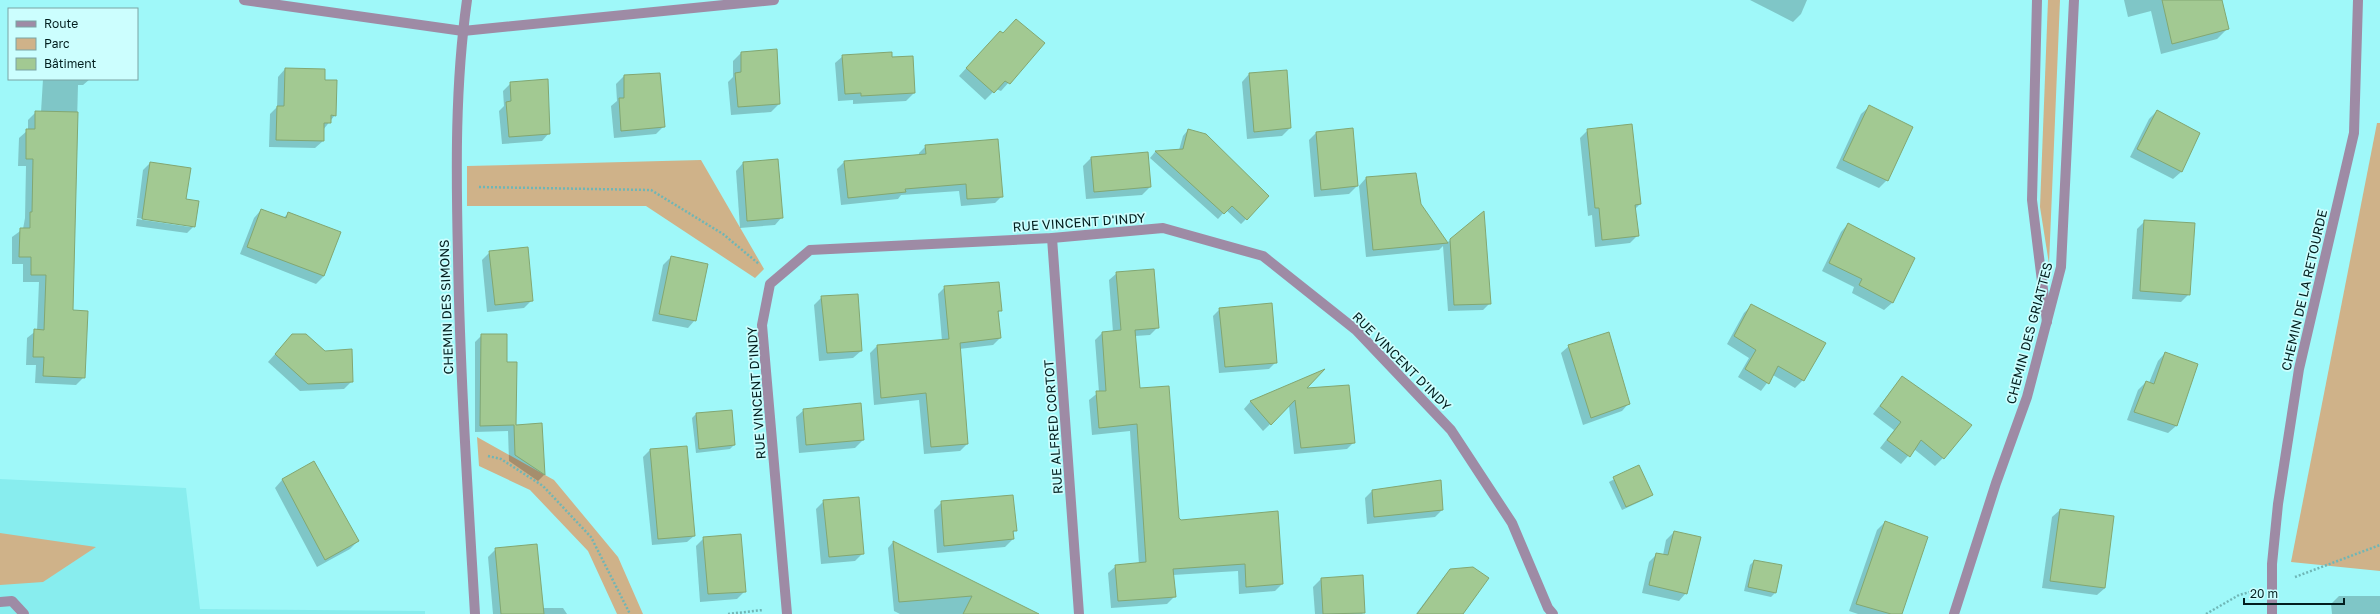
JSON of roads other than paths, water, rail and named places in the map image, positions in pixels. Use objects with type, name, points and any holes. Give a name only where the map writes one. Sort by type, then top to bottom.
[{"type":"street","points":[[244,0],[463,31],[774,0]]},
{"type":"street","name":"CHEMIN DES SIMONS","points":[[467,0],[463,31],[455,162],[460,351],[475,614]]},
{"type":"street","points":[[2037,0],[2032,200],[2047,322]]},
{"type":"street","name":"CHEMIN DES GRIATTES","points":[[1954,614],[1996,483],[2027,397],[2061,267],[2074,0]]},
{"type":"street","name":"CHEMIN DE LA RETOURDE","points":[[2272,614],[2272,564],[2278,504],[2299,369],[2354,133],[2358,0]]},
{"type":"street","name":"RUE VINCENT D'INDY","points":[[787,611],[762,325],[770,284],[810,250],[1052,238],[1163,228],[1262,256],[1356,330],[1451,430],[1512,523],[1549,612]]},
{"type":"street","name":"RUE ALFRED CORTOT","points":[[1052,238],[1079,614]]},
{"type":"street","points":[[0,602],[12,601],[24,614]]}]
